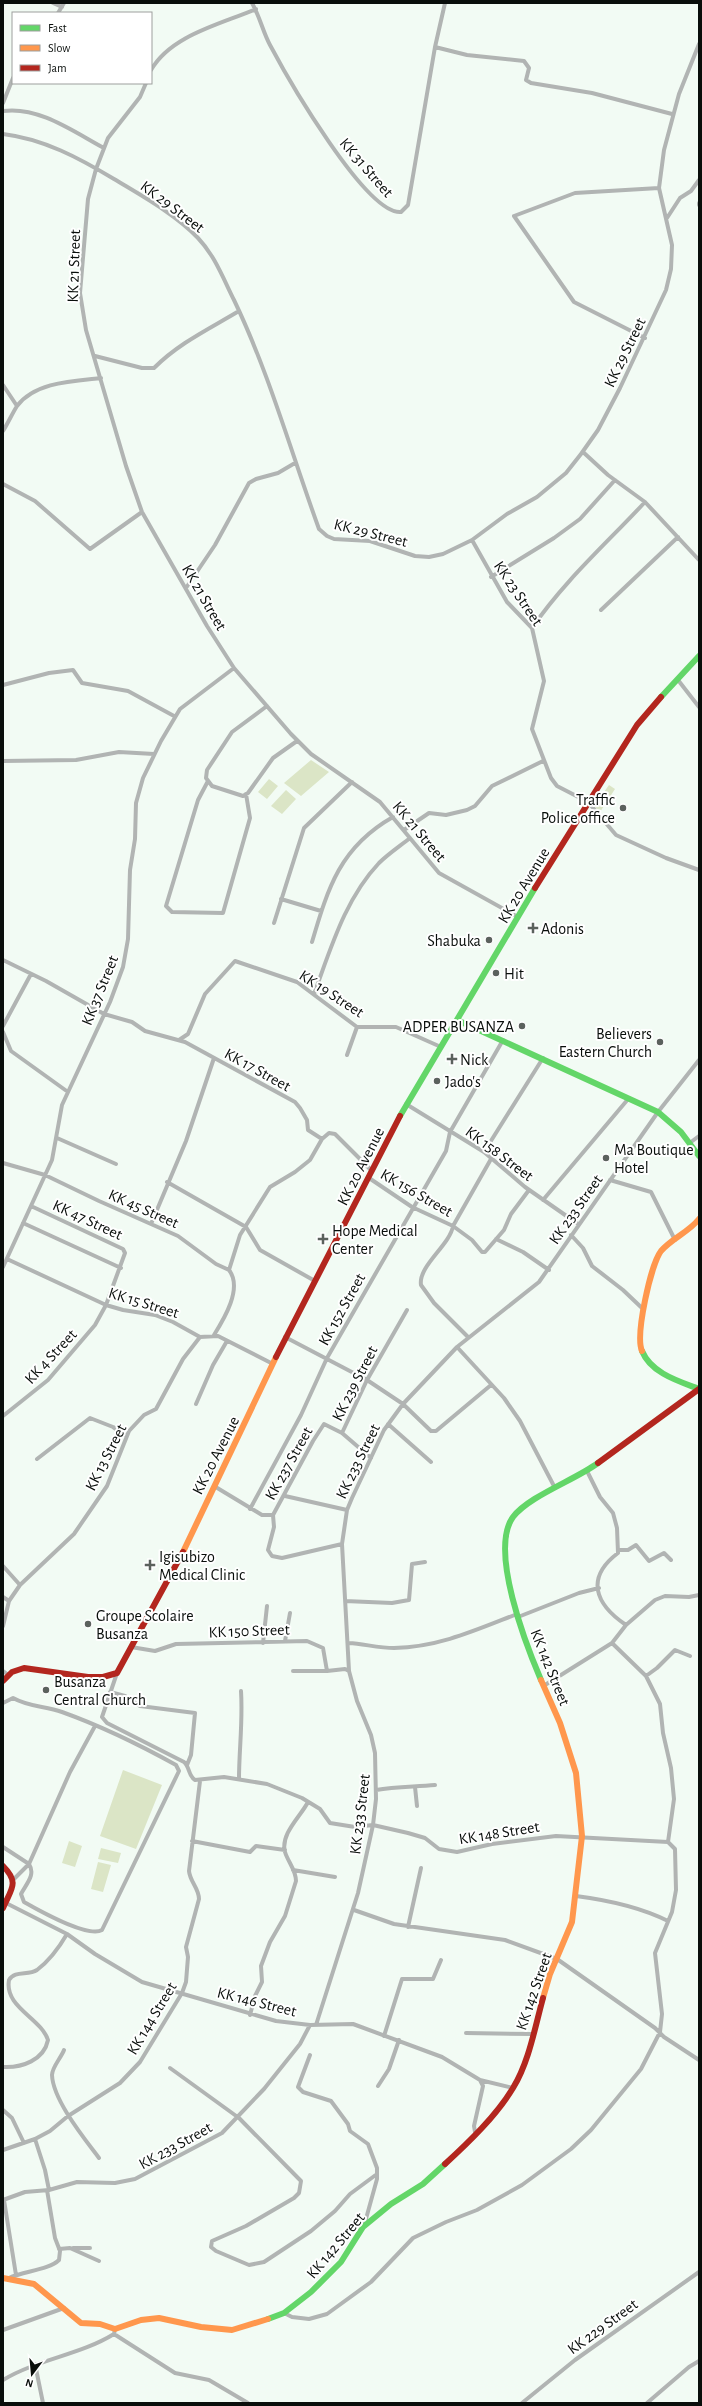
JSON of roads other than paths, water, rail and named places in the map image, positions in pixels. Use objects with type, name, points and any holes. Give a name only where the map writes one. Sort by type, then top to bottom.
[{"type":"main road","name":"KK 20 Avenue","points":[[117,1673],[177,1562],[251,1413],[285,1337],[406,1104],[588,802],[653,703],[678,680],[698,658]]},
{"type":"main road","points":[[457,1020],[543,1058],[658,1112],[691,1142],[699,1156]]},
{"type":"main road","points":[[699,1219],[695,1225],[674,1240],[660,1253],[643,1309],[639,1342],[642,1353],[648,1365],[665,1376],[699,1389]]},
{"type":"main road","name":"KK 142 Street","points":[[114,2332],[141,2320],[159,2318],[201,2327],[232,2330],[250,2326],[284,2313],[311,2292],[341,2262],[364,2227],[391,2204],[423,2184],[474,2132],[485,2123],[513,2088],[522,2068],[550,1974],[572,1922],[582,1836],[576,1773],[560,1723],[545,1685],[528,1652],[508,1578],[504,1542],[505,1535],[519,1511],[526,1504],[587,1471],[699,1389]]},
{"type":"main road","points":[[3,1681],[5,1672],[24,1667],[92,1679],[106,1679],[117,1673]]},
{"type":"main road","points":[[3,1866],[14,1879],[14,1886],[5,1905]]},
{"type":"main road","points":[[6,2278],[34,2284],[81,2322],[100,2324],[114,2332]]},
{"type":"street","points":[[53,3],[63,5]]},
{"type":"street","name":"KK 31 Street","points":[[252,3],[270,44],[339,158],[370,194],[388,210],[395,212],[402,212],[408,205],[435,47],[445,3]]},
{"type":"street","points":[[152,68],[159,57],[178,44],[198,33],[256,10]]},
{"type":"street","name":"KK 29 Street","points":[[3,134],[26,137],[45,143],[96,169],[171,216],[197,237],[213,256],[263,366],[319,529],[327,536],[334,539],[370,542],[415,556],[429,557],[443,554],[472,540],[537,497],[566,473],[598,430],[645,338],[666,290],[671,269],[672,245],[659,188],[664,150],[672,114],[699,44]]},
{"type":"street","points":[[435,47],[467,55],[524,61],[528,65],[526,80],[530,83],[592,93],[672,114]]},
{"type":"street","points":[[3,103],[12,80]]},
{"type":"street","name":"KK 21 Street","points":[[146,84],[140,97],[117,124],[104,148],[96,169],[88,199],[80,293],[86,330],[95,356],[126,466],[142,512],[207,626],[234,668],[297,741],[311,754],[380,802],[439,872],[518,917]]},
{"type":"street","points":[[3,111],[10,110],[42,116],[104,148]]},
{"type":"street","points":[[667,218],[680,198],[691,191],[699,180]]},
{"type":"street","points":[[645,338],[574,302],[514,216],[575,193],[659,188]]},
{"type":"street","points":[[95,356],[142,368],[154,368],[181,343],[198,337],[239,311]]},
{"type":"street","points":[[3,431],[17,406],[39,389],[101,378]]},
{"type":"street","points":[[3,386],[17,406]]},
{"type":"street","points":[[583,452],[615,480],[645,502],[699,560]]},
{"type":"street","points":[[186,588],[215,546],[249,483],[256,479],[278,473],[296,463]]},
{"type":"street","points":[[491,577],[554,538],[595,504],[615,480]]},
{"type":"street","points":[[3,484],[35,501],[90,549],[142,512]]},
{"type":"street","points":[[532,628],[562,589],[645,502]]},
{"type":"street","points":[[601,610],[678,537]]},
{"type":"street","name":"KK 23 Street","points":[[472,540],[506,602],[532,628],[544,681],[532,729],[543,761],[557,786],[588,802]]},
{"type":"street","name":"KK 37 Street","points":[[3,1267],[54,1155],[57,1128],[68,1092],[104,1014],[127,955],[130,870],[135,839],[136,797],[154,754],[174,716],[185,704],[234,668]]},
{"type":"street","points":[[3,685],[48,673],[73,670],[82,683],[128,691],[174,716]]},
{"type":"street","points":[[678,680],[699,707]]},
{"type":"street","points":[[267,706],[232,732],[207,770],[206,778],[212,786],[242,796],[246,794],[273,758],[297,741]]},
{"type":"street","points":[[3,761],[76,760],[119,752],[154,754]]},
{"type":"street","points":[[404,830],[429,814],[446,815],[467,810],[475,806],[492,786],[543,761]]},
{"type":"street","points":[[208,781],[198,800],[166,906],[172,912],[224,913],[250,818],[246,794]]},
{"type":"street","points":[[274,924],[304,828],[352,782]]},
{"type":"street","points":[[588,802],[616,835],[661,856],[699,870]]},
{"type":"street","points":[[312,942],[321,911],[340,867],[355,845],[373,828],[393,817]]},
{"type":"street","points":[[314,994],[348,906],[376,866],[410,838]]},
{"type":"street","points":[[281,899],[321,911]]},
{"type":"street","name":"KK 17 Street","points":[[3,960],[104,1014],[132,1022],[145,1031],[179,1040],[295,1102],[307,1120],[308,1130],[322,1139]]},
{"type":"street","name":"KK 19 Street","points":[[179,1040],[188,1034],[205,994],[234,962],[298,982],[357,1026],[396,1027],[441,1047]]},
{"type":"street","points":[[3,1026],[31,974]]},
{"type":"street","points":[[347,1055],[357,1026]]},
{"type":"street","points":[[3,1032],[11,1051],[68,1092]]},
{"type":"street","name":"KK 152 Street","points":[[250,1509],[301,1415],[327,1358],[412,1207],[446,1151],[450,1132],[503,1040]]},
{"type":"street","points":[[151,1224],[186,1142],[214,1058]]},
{"type":"street","points":[[484,1152],[543,1058]]},
{"type":"street","name":"KK 233 Street","points":[[316,2025],[354,1910],[373,1825],[376,1790],[375,1754],[371,1735],[356,1701],[349,1671],[342,1544],[347,1510],[388,1424],[403,1404],[457,1347],[524,1295],[548,1270],[578,1224],[658,1112],[699,1060]]},
{"type":"street","points":[[543,1200],[579,1160],[629,1098]]},
{"type":"street","name":"KK 158 Street","points":[[406,1104],[484,1152],[543,1200],[578,1224]]},
{"type":"street","points":[[214,1335],[226,1313],[234,1289],[233,1275],[229,1270],[238,1241],[270,1187],[295,1172],[310,1160],[322,1139],[329,1133],[335,1134],[372,1171]]},
{"type":"street","points":[[691,1142],[699,1136]]},
{"type":"street","points":[[57,1138],[116,1164]]},
{"type":"street","name":"KK 156 Street","points":[[468,1337],[434,1303],[421,1282],[434,1257],[450,1236],[453,1226],[491,1159]]},
{"type":"street","name":"KK 45 Street","points":[[3,1163],[45,1175],[184,1239],[216,1264],[229,1270]]},
{"type":"street","name":"KK 156 Street","points":[[368,1178],[412,1207],[453,1226]]},
{"type":"street","points":[[610,1180],[651,1192],[674,1240]]},
{"type":"street","points":[[168,1182],[246,1227],[260,1250],[315,1281]]},
{"type":"street","points":[[453,1226],[472,1240],[483,1253],[504,1230],[511,1214],[530,1190]]},
{"type":"street","name":"KK 47 Street","points":[[31,1206],[123,1249],[125,1253],[121,1268],[106,1305]]},
{"type":"street","points":[[24,1223],[121,1268]]},
{"type":"street","points":[[571,1235],[583,1248],[592,1266],[623,1290],[643,1309]]},
{"type":"street","points":[[496,1239],[523,1252],[548,1270]]},
{"type":"street","name":"KK 15 Street","points":[[7,1259],[106,1305],[123,1310],[155,1315],[173,1322],[200,1337]]},
{"type":"street","name":"KK 4 Street","points":[[3,1416],[52,1376],[95,1325],[106,1305]]},
{"type":"street","name":"KK 239 Street","points":[[371,1458],[342,1433],[367,1380],[407,1310]]},
{"type":"street","points":[[200,1337],[214,1335],[227,1340],[273,1364]]},
{"type":"street","name":"KK 13 Street","points":[[3,1626],[9,1601],[20,1585],[74,1534],[107,1486],[126,1436],[133,1425],[156,1409],[183,1359],[200,1337]]},
{"type":"street","points":[[285,1337],[367,1380],[403,1404],[429,1430],[434,1432],[491,1386]]},
{"type":"street","points":[[196,1404],[213,1364],[227,1340]]},
{"type":"street","points":[[457,1347],[491,1386],[504,1398],[520,1421],[555,1488]]},
{"type":"street","points":[[37,1459],[90,1418],[113,1427],[126,1436]]},
{"type":"street","name":"KK 237 Street","points":[[342,1433],[328,1424],[323,1425],[285,1496],[273,1515],[274,1526],[268,1550],[272,1556],[282,1558],[342,1544]]},
{"type":"street","points":[[388,1424],[431,1462]]},
{"type":"street","points":[[587,1471],[600,1497],[613,1513],[618,1528],[618,1554],[608,1561],[599,1574],[598,1588],[603,1606],[626,1625]]},
{"type":"street","points":[[214,1486],[262,1515],[273,1515]]},
{"type":"street","points":[[285,1496],[347,1510]]},
{"type":"street","points":[[619,1550],[628,1550],[636,1546],[649,1561],[664,1553],[671,1560]]},
{"type":"street","points":[[345,1601],[392,1603],[410,1600],[412,1564],[425,1562]]},
{"type":"street","points":[[3,1566],[20,1585]]},
{"type":"street","points":[[348,1643],[394,1648],[428,1644],[462,1637],[578,1593],[598,1588]]},
{"type":"street","points":[[545,1685],[612,1643],[626,1625],[642,1609],[661,1597],[694,1597],[699,1595]]},
{"type":"street","points":[[3,1597],[9,1601]]},
{"type":"street","points":[[263,1643],[267,1606]]},
{"type":"street","points":[[285,1641],[290,1613]]},
{"type":"street","name":"KK 150 Street","points":[[131,1648],[155,1651],[176,1644],[306,1641],[322,1648],[327,1671]]},
{"type":"street","points":[[284,2313],[292,2317],[309,2319],[327,2314],[371,2282],[413,2238],[488,2205],[550,2166],[591,2130],[641,2070],[660,2032],[662,2014],[655,1953],[668,1921],[676,1890],[677,1865],[674,1846],[668,1842],[674,1799],[672,1768],[663,1733],[660,1704],[646,1676],[612,1643]]},
{"type":"street","points":[[646,1676],[657,1668],[675,1650],[690,1656]]},
{"type":"street","points":[[293,1671],[327,1671],[345,1669],[349,1671]]},
{"type":"street","points":[[117,1673],[102,1717],[107,1724],[187,1765]]},
{"type":"street","points":[[240,1779],[239,1749],[243,1719],[241,1691]]},
{"type":"street","points":[[110,1692],[125,1696],[140,1706],[195,1713],[191,1755],[187,1765],[192,1779],[200,1781]]},
{"type":"street","points":[[3,1703],[13,1698],[26,1705],[61,1712],[95,1726],[167,1760],[176,1765],[179,1771],[102,1930],[95,1932],[88,1931],[24,1902],[21,1894],[32,1873],[29,1864],[3,1847]]},
{"type":"street","points":[[14,1879],[29,1864],[70,1772],[95,1726]]},
{"type":"street","name":"KK 148 Street","points":[[200,1781],[224,1778],[240,1779],[274,1787],[298,1796],[320,1809],[330,1823],[355,1827],[373,1825],[418,1836],[430,1841],[439,1849],[457,1852],[492,1844],[544,1837],[582,1836],[668,1842]]},
{"type":"street","name":"KK 144 Street","points":[[3,2150],[35,2139],[50,2131],[68,2116],[113,2089],[132,2071],[146,2054],[160,2025],[182,1993],[188,1972],[186,1947],[200,1899],[198,1891],[190,1878],[192,1840],[200,1781]]},
{"type":"street","points":[[376,1790],[394,1786],[415,1787],[435,1785]]},
{"type":"street","points":[[415,1787],[417,1806]]},
{"type":"street","points":[[250,2015],[255,1996],[262,1982],[262,1966],[270,1942],[285,1916],[294,1888],[296,1875],[285,1850],[291,1827],[300,1817],[308,1802]]},
{"type":"street","points":[[192,1840],[250,1852],[256,1846],[285,1850]]},
{"type":"street","points":[[408,1927],[421,1868]]},
{"type":"street","points":[[293,1870],[335,1877]]},
{"type":"street","points":[[576,1896],[611,1902],[645,1911],[668,1921]]},
{"type":"street","name":"KK 146 Street","points":[[5,1905],[67,1934],[95,1954],[142,1982],[250,2015],[286,2023],[310,2025],[354,2024],[442,2057],[480,2080],[513,2088]]},
{"type":"street","points":[[354,1910],[380,1920],[408,1927],[505,1940],[557,1959],[574,1969],[622,2006],[660,2032],[664,2037],[699,2060]]},
{"type":"street","points":[[3,2067],[17,2067],[36,2058],[41,2055],[48,2040],[42,2029],[12,1997],[8,1990],[9,1980],[14,1975],[36,1970],[51,1956],[67,1934]]},
{"type":"street","points":[[384,2036],[402,1979],[433,1979],[441,1960]]},
{"type":"street","name":"KK 233 Street","points":[[3,2200],[24,2192],[48,2190],[77,2182],[115,2183],[136,2180],[222,2133],[239,2118],[264,2089],[300,2044],[310,2025]]},
{"type":"street","points":[[466,2033],[532,2034]]},
{"type":"street","points":[[378,2086],[389,2069],[399,2040]]},
{"type":"street","points":[[64,2050],[52,2074],[68,2116],[99,2158]]},
{"type":"street","points":[[310,2055],[298,2087],[304,2092],[332,2103],[348,2124],[350,2131],[368,2144],[377,2174],[364,2227]]},
{"type":"street","points":[[170,2068],[239,2118],[301,2181],[298,2193],[294,2198],[246,2226],[212,2241],[212,2249],[250,2265],[258,2264],[282,2252],[336,2211],[358,2187],[377,2174]]},
{"type":"street","points":[[474,2132],[483,2086],[480,2080]]},
{"type":"street","points":[[3,2110],[12,2118],[24,2143]]},
{"type":"street","points":[[6,2278],[56,2263],[59,2260],[60,2249],[55,2238],[45,2170],[35,2139]]},
{"type":"street","points":[[3,2200],[16,2275]]},
{"type":"street","points":[[70,2248],[99,2261]]},
{"type":"street","points":[[60,2249],[90,2248]]},
{"type":"street","name":"KK 229 Street","points":[[522,2403],[576,2360],[699,2272]]},
{"type":"street","points":[[3,2330],[64,2308]]},
{"type":"street","points":[[3,2380],[35,2364],[98,2343],[114,2332],[174,2373],[209,2380],[248,2403]]},
{"type":"street","points":[[647,2403],[689,2367],[699,2361]]},
{"type":"street","points":[[35,2364],[43,2403]]},
{"type":"place","name":"Traffic Police office","points":[[623,808]]},
{"type":"place","name":"Adonis","points":[[533,928]]},
{"type":"place","name":"Shabuka","points":[[489,940]]},
{"type":"place","name":"Hit","points":[[496,973]]},
{"type":"place","name":"ADPER BUSANZA","points":[[522,1026]]},
{"type":"place","name":"Believers Eastern Church","points":[[660,1042]]},
{"type":"place","name":"Nick","points":[[452,1059]]},
{"type":"place","name":"Jado's","points":[[437,1081]]},
{"type":"place","name":"Ma Boutique Hotel","points":[[606,1158]]},
{"type":"place","name":"Hope Medical Center","points":[[323,1239]]},
{"type":"place","name":"Igisubizo Medical Clinic","points":[[150,1565]]},
{"type":"place","name":"Groupe Scolaire Busanza","points":[[88,1624]]},
{"type":"place","name":"Busanza Central Church","points":[[46,1690]]}]
